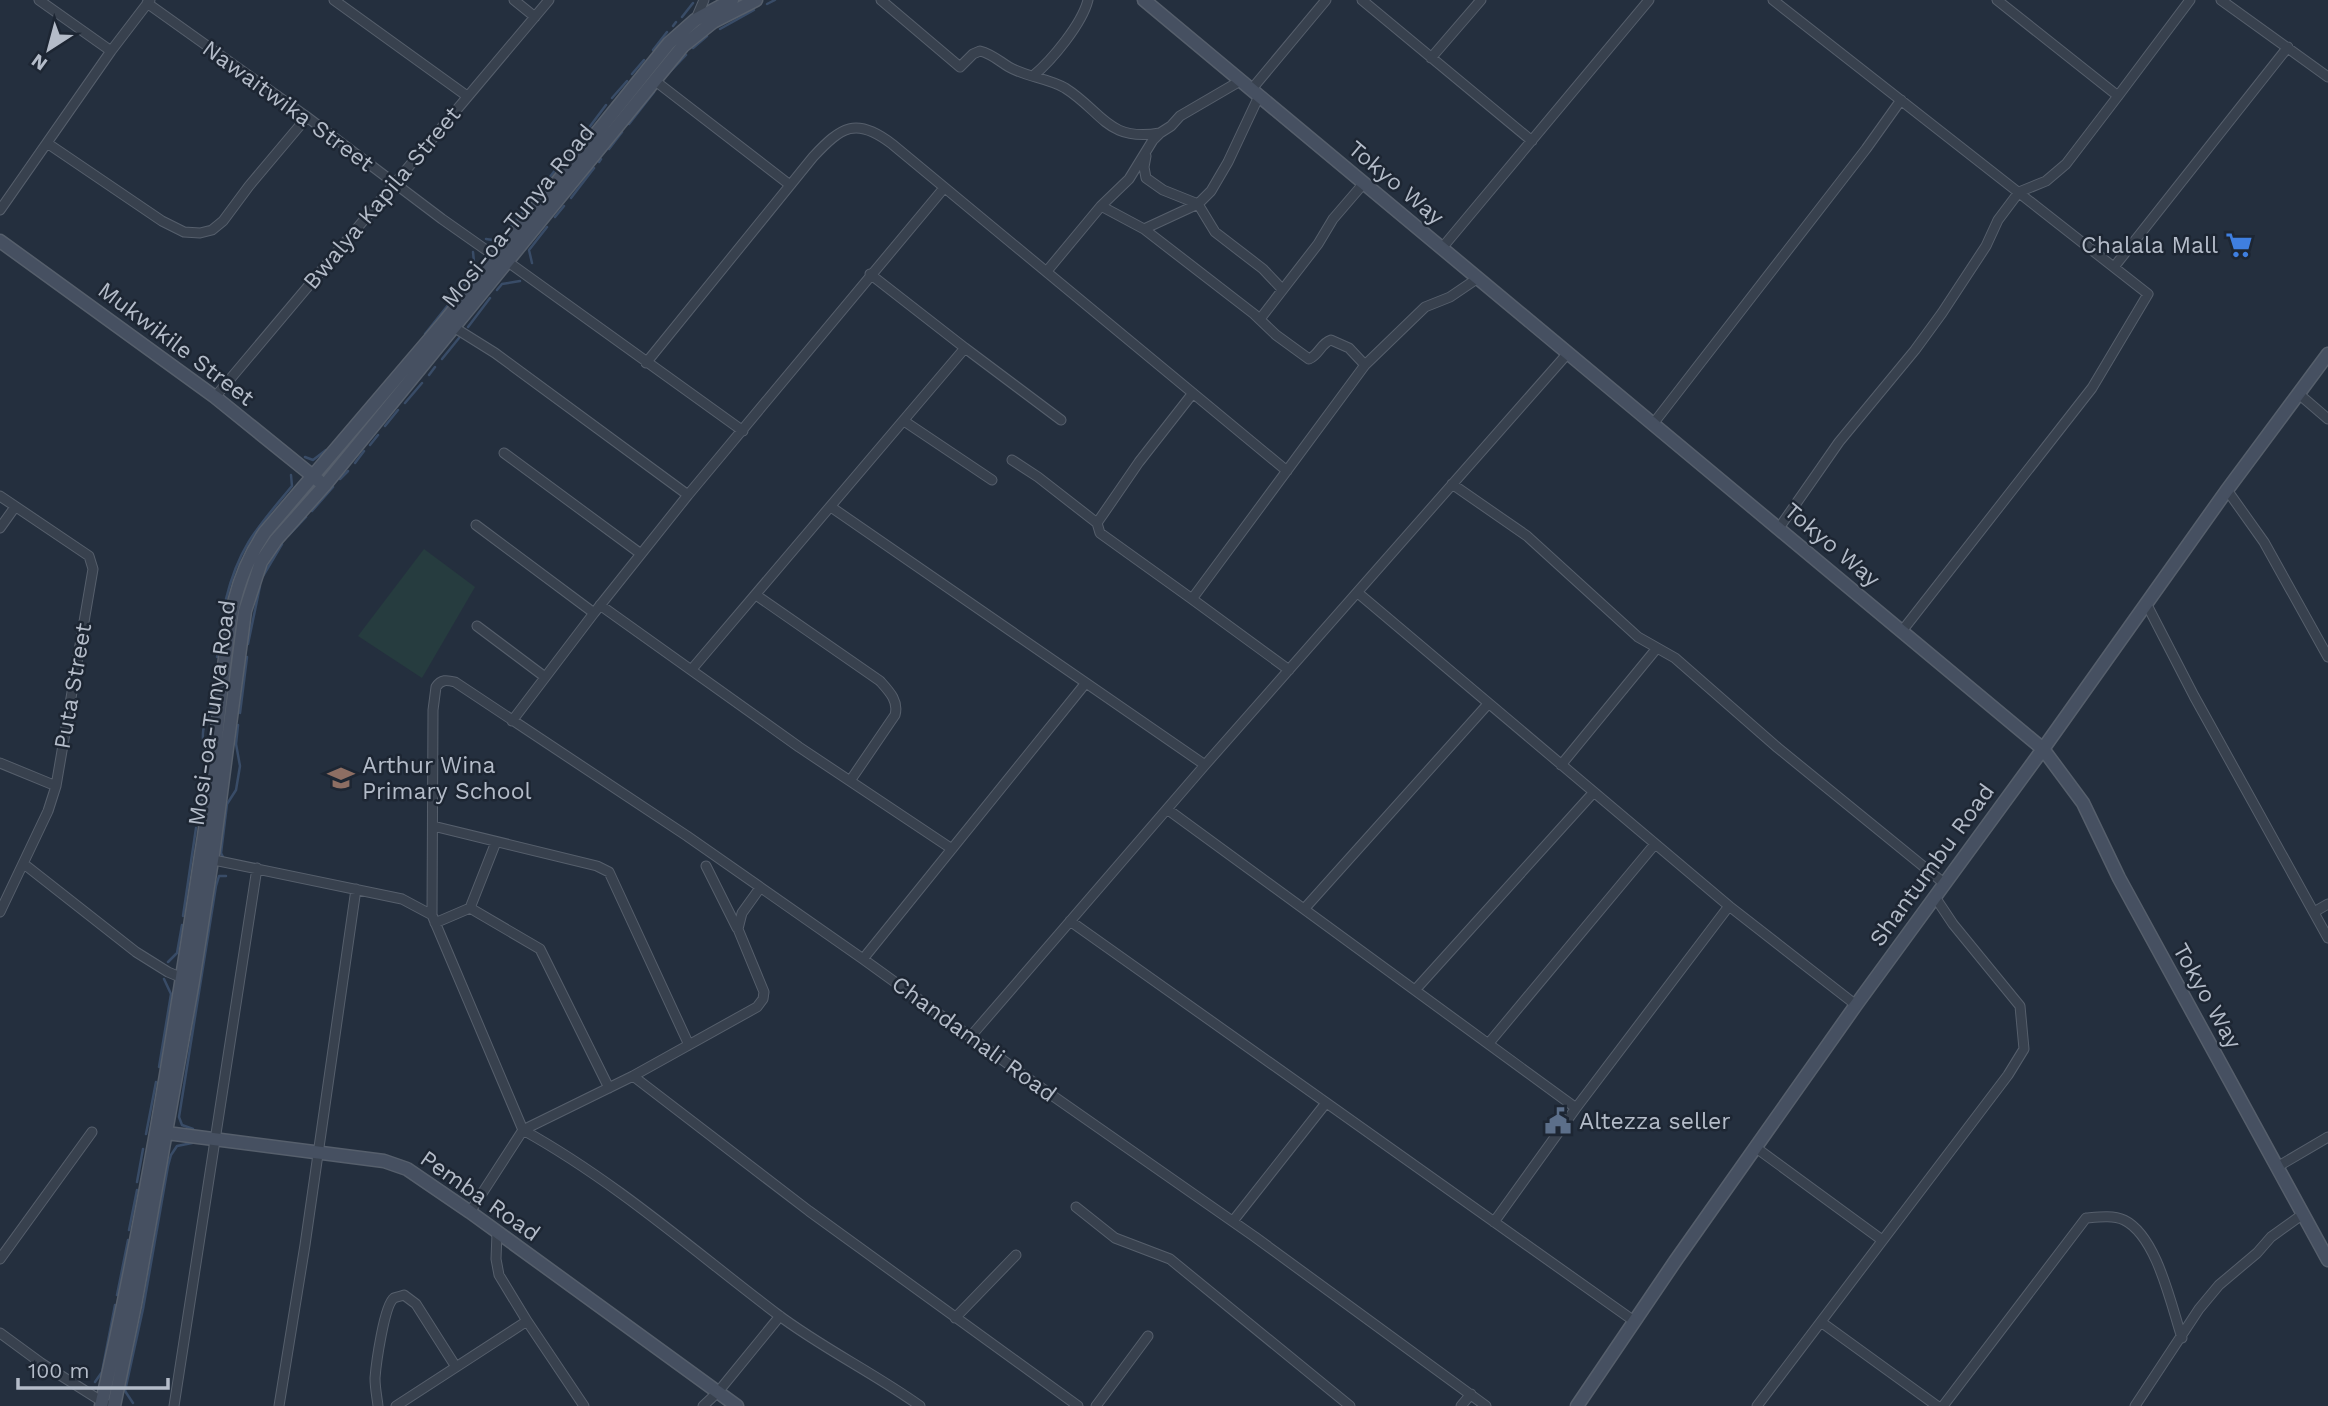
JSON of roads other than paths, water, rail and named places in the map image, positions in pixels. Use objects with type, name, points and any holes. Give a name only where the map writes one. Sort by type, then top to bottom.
[{"type":"main road","name":"Mosi-oa-Tunya Road","points":[[207,858],[229,623],[235,593],[247,561],[265,532],[502,260],[654,80],[696,26],[732,0]]},
{"type":"main road","name":"Mosi-oa-Tunya Road","points":[[107,1405],[188,980],[245,611],[261,562],[276,540],[455,328],[502,260],[644,72],[676,36],[756,0]]},
{"type":"main road","name":"Tokyo Way","points":[[1143,0],[2043,749],[2083,803],[2119,877],[2328,1261]]},
{"type":"main road","name":"Mukwikile Street","points":[[0,241],[215,397],[325,485]]},
{"type":"main road","name":"Shantumbu Road","points":[[1577,1406],[1856,1005],[2328,354]]},
{"type":"main road","name":"Pemba Road","points":[[160,1132],[318,1151],[384,1161],[407,1169],[737,1406]]},
{"type":"street","points":[[39,0],[111,51]]},
{"type":"street","points":[[334,0],[467,96]]},
{"type":"street","points":[[514,0],[535,17]]},
{"type":"street","name":"Bwalya Kapila Street","points":[[215,397],[549,0]]},
{"type":"street","points":[[696,26],[704,0]]},
{"type":"street","points":[[881,0],[960,67],[973,54],[980,51],[990,54],[1010,68],[1065,88],[1115,130],[1145,136],[1160,133]]},
{"type":"street","points":[[1033,76],[1071,31],[1085,11],[1088,0]]},
{"type":"street","points":[[1144,229],[1198,204],[1211,191],[1228,162],[1255,93],[1326,0]]},
{"type":"street","points":[[1362,0],[1532,141]]},
{"type":"street","points":[[1431,58],[1481,0]]},
{"type":"street","points":[[1442,248],[1649,0]]},
{"type":"street","points":[[1773,0],[2148,294],[2092,388],[1902,631]]},
{"type":"street","points":[[1997,0],[2118,96]]},
{"type":"street","points":[[1779,528],[1839,442],[1942,313],[1986,246],[1998,220],[2019,192],[2046,181],[2066,164],[2190,0]]},
{"type":"street","points":[[2221,0],[2328,77]]},
{"type":"street","points":[[0,210],[148,2]]},
{"type":"street","name":"Nawaitwika Street","points":[[148,2],[307,117],[395,185],[743,432]]},
{"type":"street","points":[[2114,267],[2288,47]]},
{"type":"street","points":[[654,80],[790,186]]},
{"type":"street","points":[[1047,271],[1101,206],[1129,179],[1160,133],[1180,116],[1240,81]]},
{"type":"street","points":[[1653,424],[1901,100]]},
{"type":"street","points":[[47,143],[163,221],[184,232],[200,233],[212,230],[223,221],[248,186],[307,117]]},
{"type":"street","points":[[646,363],[828,140],[840,131],[852,127],[878,134],[1287,471]]},
{"type":"street","points":[[1146,152],[1146,178],[1163,190],[1198,204],[1215,232],[1263,269],[1282,289]]},
{"type":"street","points":[[1260,320],[1318,244],[1333,219],[1364,183]]},
{"type":"street","points":[[512,721],[688,495],[944,188]]},
{"type":"street","points":[[1101,206],[1144,229],[1309,359],[1331,340],[1349,348],[1365,365]]},
{"type":"street","points":[[870,274],[1061,420]]},
{"type":"street","points":[[1192,599],[1365,365],[1426,307],[1450,297],[1478,278]]},
{"type":"street","points":[[455,328],[495,353],[688,495]]},
{"type":"street","points":[[692,670],[965,348]]},
{"type":"street","points":[[971,1036],[1567,353]]},
{"type":"street","points":[[1097,523],[1193,393]]},
{"type":"street","points":[[2300,395],[2328,419]]},
{"type":"street","points":[[904,421],[992,480]]},
{"type":"street","points":[[504,453],[641,554]]},
{"type":"street","points":[[1012,460],[1097,523],[1100,533],[1289,670]]},
{"type":"street","points":[[1452,484],[1527,536],[1638,637],[1675,657],[1778,748],[1945,884]]},
{"type":"street","points":[[2227,490],[2264,542],[2328,657]]},
{"type":"street","name":"Puta Street","points":[[0,496],[89,556],[92,562],[56,786],[48,811],[0,912]]},
{"type":"street","points":[[0,528],[16,507]]},
{"type":"street","points":[[831,507],[1205,765]]},
{"type":"street","points":[[476,525],[952,849]]},
{"type":"street","points":[[1358,593],[1593,793],[1856,1005]]},
{"type":"street","points":[[756,595],[880,681],[893,697],[895,715],[850,781]]},
{"type":"street","points":[[2146,603],[2194,696],[2328,938]]},
{"type":"street","points":[[477,626],[545,677]]},
{"type":"street","points":[[1560,765],[1657,648]]},
{"type":"street","name":"Chandamali Road","points":[[433,826],[433,710],[436,687],[443,681],[455,682],[687,836],[863,959],[1233,1221],[1486,1406]]},
{"type":"street","points":[[863,959],[1086,684]]},
{"type":"street","points":[[1304,908],[1488,704]]},
{"type":"street","points":[[0,763],[56,786]]},
{"type":"street","points":[[1416,989],[1593,793]]},
{"type":"street","points":[[1167,809],[1576,1108]]},
{"type":"street","points":[[689,1045],[609,872],[597,866],[433,826],[433,919],[523,1130],[551,1146],[658,1221],[780,1316],[920,1406]]},
{"type":"street","points":[[470,908],[496,842]]},
{"type":"street","points":[[1489,1043],[1655,844]]},
{"type":"street","points":[[207,858],[402,899],[433,919],[470,908],[540,949],[609,1088]]},
{"type":"street","points":[[24,864],[136,952],[188,980]]},
{"type":"street","points":[[470,1212],[523,1130],[633,1076],[757,1007],[763,999],[764,992],[738,929],[706,866]]},
{"type":"street","points":[[174,1406],[257,868]]},
{"type":"street","points":[[738,929],[742,913],[760,888]]},
{"type":"street","points":[[279,1406],[356,889]]},
{"type":"street","points":[[1758,1406],[2008,1075],[2024,1049],[2020,1006],[1953,924],[1935,897]]},
{"type":"street","points":[[2314,912],[2328,904]]},
{"type":"street","points":[[1494,1222],[1576,1108],[1730,906]]},
{"type":"street","points":[[1070,921],[1634,1321]]},
{"type":"street","points":[[633,1076],[809,1211],[1078,1406]]},
{"type":"street","points":[[1233,1221],[1326,1103]]},
{"type":"street","points":[[0,1259],[92,1132]]},
{"type":"street","points":[[2277,1167],[2328,1137]]},
{"type":"street","points":[[1755,1147],[1882,1240]]},
{"type":"street","points":[[1076,1208],[1115,1238],[1170,1259],[1343,1404]]},
{"type":"street","points":[[2135,1406],[2199,1309],[2219,1285],[2257,1253],[2271,1237],[2303,1214]]},
{"type":"street","points":[[1943,1406],[2085,1218],[2121,1219],[2142,1237],[2162,1274],[2182,1338]]},
{"type":"street","points":[[497,1233],[496,1259],[499,1275],[584,1406]]},
{"type":"street","points":[[955,1318],[1016,1255]]},
{"type":"street","points":[[378,1406],[375,1384],[377,1363],[388,1309],[396,1297],[404,1295],[416,1304],[456,1367]]},
{"type":"street","points":[[703,1406],[718,1392],[780,1316]]},
{"type":"street","points":[[396,1406],[527,1321]]},
{"type":"street","points":[[1821,1322],[1937,1406]]},
{"type":"street","points":[[0,1333],[107,1405]]},
{"type":"street","points":[[1096,1406],[1149,1336]]},
{"type":"street","points":[[1461,1406],[1471,1394]]},
{"type":"waterway","points":[[767,4],[775,0]]},
{"type":"waterway","points":[[682,17],[693,3]]},
{"type":"waterway","points":[[720,29],[754,10]]},
{"type":"waterway","points":[[673,26],[676,22]]},
{"type":"waterway","points":[[653,50],[667,32]]},
{"type":"waterway","points":[[693,48],[707,36]]},
{"type":"waterway","points":[[667,75],[686,55]]},
{"type":"waterway","points":[[632,74],[644,60]]},
{"type":"waterway","points":[[612,98],[627,81]]},
{"type":"waterway","points":[[629,124],[654,92]]},
{"type":"waterway","points":[[582,137],[606,105]]},
{"type":"waterway","points":[[609,149],[622,132]]},
{"type":"waterway","points":[[543,186],[569,152]]},
{"type":"waterway","points":[[571,198],[594,168]]},
{"type":"waterway","points":[[533,199],[538,193]]},
{"type":"waterway","points":[[505,234],[528,205]]},
{"type":"waterway","points":[[555,217],[564,206]]},
{"type":"waterway","points":[[532,263],[529,250],[547,227]]},
{"type":"waterway","points":[[486,239],[499,241]]},
{"type":"waterway","points":[[458,292],[475,272],[473,252]]},
{"type":"waterway","points":[[497,290],[502,284],[520,281]]},
{"type":"waterway","points":[[468,327],[490,298]]},
{"type":"waterway","points":[[425,334],[452,300]]},
{"type":"waterway","points":[[442,359],[459,338]]},
{"type":"waterway","points":[[429,375],[435,367]]},
{"type":"waterway","points":[[405,403],[422,383]]},
{"type":"waterway","points":[[385,426],[398,410]]},
{"type":"waterway","points":[[370,445],[378,435]]},
{"type":"waterway","points":[[305,457],[313,460],[326,450]]},
{"type":"waterway","points":[[355,463],[364,451]]},
{"type":"waterway","points":[[340,479],[348,471]]},
{"type":"waterway","points":[[226,599],[244,551],[292,486],[291,475]]},
{"type":"waterway","points":[[312,511],[333,487]]},
{"type":"waterway","points":[[288,536],[306,517]]},
{"type":"waterway","points":[[263,576],[282,544]]},
{"type":"waterway","points":[[248,644],[260,586]]},
{"type":"waterway","points":[[217,657],[221,632]]},
{"type":"waterway","points":[[240,713],[247,657]]},
{"type":"waterway","points":[[205,755],[203,730],[212,707]]},
{"type":"waterway","points":[[223,857],[221,853],[227,804],[236,790],[240,766],[236,744],[238,725]]},
{"type":"waterway","points":[[204,768],[205,764]]},
{"type":"waterway","points":[[201,793],[203,777]]},
{"type":"waterway","points":[[198,819],[200,801]]},
{"type":"waterway","points":[[183,916],[196,828]]},
{"type":"waterway","points":[[193,1129],[182,1125],[179,1117],[216,886],[219,876],[226,876]]},
{"type":"waterway","points":[[168,962],[177,953],[182,925]]},
{"type":"waterway","points":[[159,1067],[171,994],[164,979]]},
{"type":"waterway","points":[[146,1134],[156,1082]]},
{"type":"waterway","points":[[133,1403],[125,1391],[143,1309],[168,1166],[177,1146],[192,1143]]},
{"type":"waterway","points":[[137,1182],[143,1149]]},
{"type":"waterway","points":[[129,1230],[137,1190]]},
{"type":"waterway","points":[[117,1295],[128,1240]]},
{"type":"waterway","points":[[95,1382],[102,1372],[115,1305]]},
{"type":"place","name":"Chalala Mall","points":[[2239,245]]},
{"type":"place","name":"Arthur Wina Primary School","points":[[341,778]]},
{"type":"place","name":"Altezza seller","points":[[1558,1121]]}]
